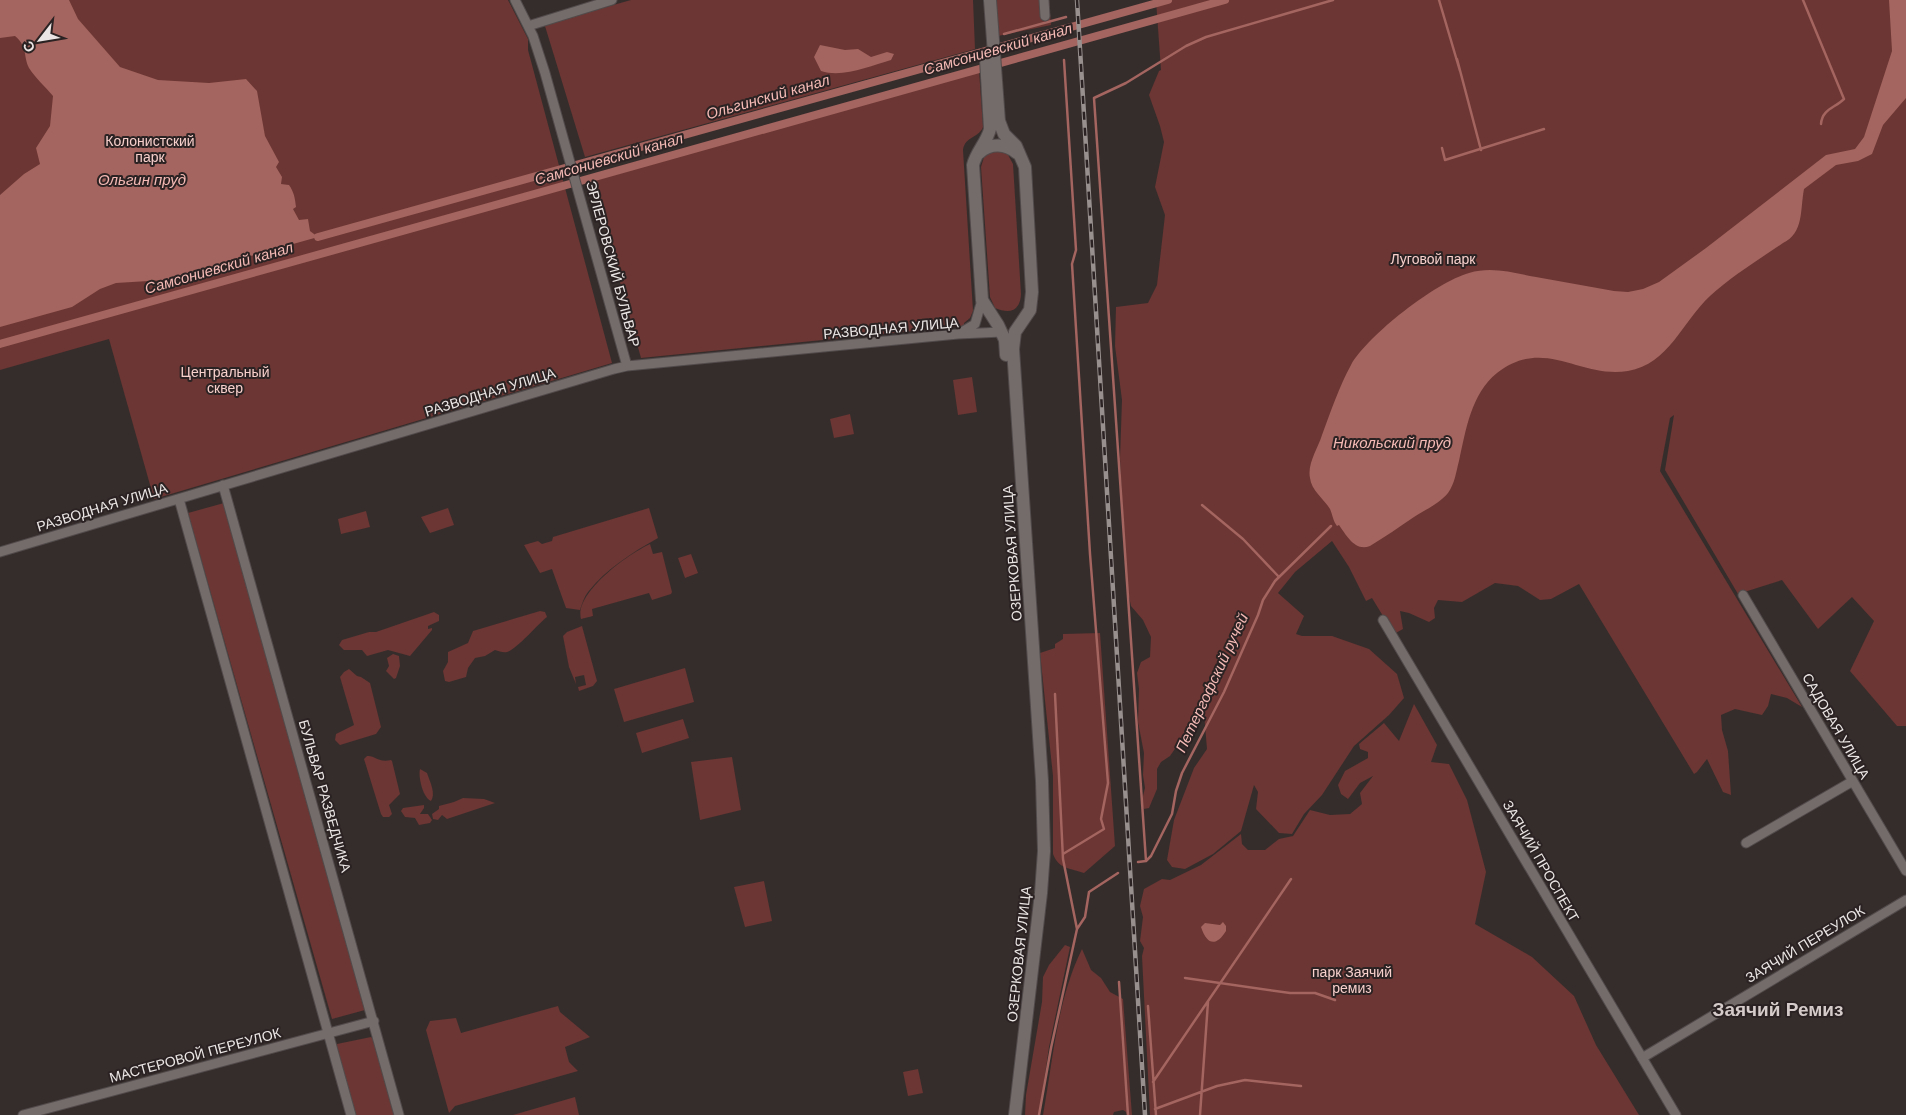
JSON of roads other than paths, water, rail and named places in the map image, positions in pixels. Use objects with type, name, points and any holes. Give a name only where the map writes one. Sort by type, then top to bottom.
[{"type":"street","name":"ЭРЛЕРОВСКИЙ БУЛЬВАР","points":[[515,0],[528,26],[545,73],[627,366]]},
{"type":"street","points":[[528,26],[612,0]]},
{"type":"street","name":"ОЗЕРКОВАЯ УЛИЦА","points":[[982,0],[989,40]]},
{"type":"street","name":"ОЗЕРКОВАЯ УЛИЦА","points":[[958,334],[975,324],[982,300],[973,165],[975,156],[990,130],[990,0]]},
{"type":"street","points":[[1044,0],[1045,16]]},
{"type":"street","name":"ОЗЕРКОВАЯ УЛИЦА","points":[[991,78],[1001,127],[1006,138],[1016,146],[1027,174],[1032,292],[1030,310],[1015,332],[1013,349],[1042,782],[1044,851],[1041,894],[1015,1115]]},
{"type":"street","points":[[975,156],[983,149],[999,145],[1016,152],[1022,159]]},
{"type":"street","name":"ОЗЕРКОВАЯ УЛИЦА","points":[[982,300],[1002,332],[1006,346],[1037,842],[1007,1115]]},
{"type":"street","points":[[1002,332],[1015,332]]},
{"type":"street","name":"РАЗВОДНАЯ УЛИЦА","points":[[0,552],[627,366],[958,334],[1002,332]]},
{"type":"street","name":"БУЛЬВАР РАЗВЕДЧИКА","points":[[223,485],[399,1115]]},
{"type":"street","points":[[179,499],[351,1115]]},
{"type":"street","name":"САДОВАЯ УЛИЦА","points":[[1743,595],[1906,871]]},
{"type":"street","name":"ЗАЯЧИЙ ПРОСПЕКТ","points":[[1383,620],[1676,1115]]},
{"type":"street","points":[[1746,844],[1853,781]]},
{"type":"street","name":"ЗАЯЧИЙ ПЕРЕУЛОК","points":[[1642,1058],[1906,900]]},
{"type":"street","name":"МАСТЕРОВОЙ ПЕРЕУЛОК","points":[[23,1115],[374,1021]]},
{"type":"water","name":"Ольгин пруд","points":[[0,0],[69,0],[78,19],[120,67],[158,80],[209,83],[246,79],[257,91],[265,136],[279,162],[276,167],[282,177],[281,184],[289,185],[296,207],[293,209],[299,220],[308,219],[310,231],[318,237],[165,280],[116,283],[100,289],[72,307],[0,327],[0,195],[24,174],[40,164],[36,148],[50,126],[53,96],[29,68],[24,48],[19,40],[15,36],[0,38]]},
{"type":"water","name":"Никольский пруд","points":[[1889,0],[1906,0],[1906,98],[1883,125],[1872,154],[1858,161],[1836,165],[1804,189],[1800,220],[1795,233],[1790,239],[1745,268],[1718,289],[1700,306],[1665,351],[1642,367],[1628,371],[1611,372],[1546,358],[1531,358],[1514,363],[1497,373],[1481,391],[1475,402],[1467,425],[1455,477],[1445,497],[1370,546],[1360,547],[1355,545],[1339,525],[1337,526],[1330,509],[1315,490],[1309,473],[1313,456],[1335,399],[1351,365],[1372,339],[1404,311],[1439,287],[1455,278],[1478,271],[1502,271],[1628,292],[1643,289],[1659,282],[1826,155],[1855,149],[1864,137],[1892,51]]},
{"type":"water","points":[[820,45],[845,50],[858,49],[871,57],[887,52],[894,54],[891,60],[865,68],[829,73],[821,71],[814,57]]},
{"type":"water","points":[[1223,922],[1226,926],[1226,931],[1219,940],[1212,942],[1203,933],[1201,927],[1205,923],[1220,925]]},
{"type":"waterway","name":"Ольгинский канал","points":[[318,237],[1168,0]]},
{"type":"waterway","name":"Самсониевский канал","points":[[0,344],[1225,0]]},
{"type":"waterway","points":[[1146,861],[1094,98],[1126,83],[1186,46],[1206,37],[1333,0]]},
{"type":"waterway","points":[[1439,0],[1460,71]]},
{"type":"waterway","points":[[1803,0],[1844,99],[1826,112],[1821,124]]},
{"type":"waterway","points":[[1004,34],[1066,17]]},
{"type":"waterway","points":[[1457,59],[1481,150]]},
{"type":"waterway","points":[[1063,854],[1104,829],[1101,819],[1108,783],[1090,554],[1072,264],[1076,250],[1064,60]]},
{"type":"waterway","points":[[1442,148],[1445,160],[1544,129]]},
{"type":"waterway","points":[[1202,505],[1243,539],[1279,577]]},
{"type":"waterway","name":"Петергофский ручей","points":[[1138,862],[1146,861],[1151,856],[1172,814],[1176,791],[1182,773],[1224,692],[1263,600],[1275,581],[1331,526]]},
{"type":"waterway","points":[[1055,694],[1063,859],[1077,929]]},
{"type":"waterway","name":"Петергофский ручей","points":[[1039,1115],[1051,1048],[1077,929],[1085,917],[1089,892],[1118,873]]},
{"type":"waterway","points":[[1153,1082],[1291,879]]},
{"type":"waterway","points":[[1185,978],[1290,993],[1315,993],[1335,1000]]},
{"type":"waterway","points":[[1119,982],[1128,1115]]},
{"type":"waterway","points":[[1200,1115],[1208,1002]]},
{"type":"waterway","points":[[1148,1006],[1156,1115]]},
{"type":"waterway","points":[[1155,1109],[1217,1086],[1245,1080],[1301,1086]]},
{"type":"railway","points":[[1077,0],[1145,1115]]},
{"type":"district","name":"Заячий Ремиз","points":[[1778,1009]]},
{"type":"park label","name":"Колонистский парк","points":[[150,150]]},
{"type":"park label","name":"Луговой парк","points":[[1433,259]]},
{"type":"park label","name":"Центральный сквер","points":[[225,380]]},
{"type":"park label","name":"парк Заячий ремиз","points":[[1352,980]]}]
